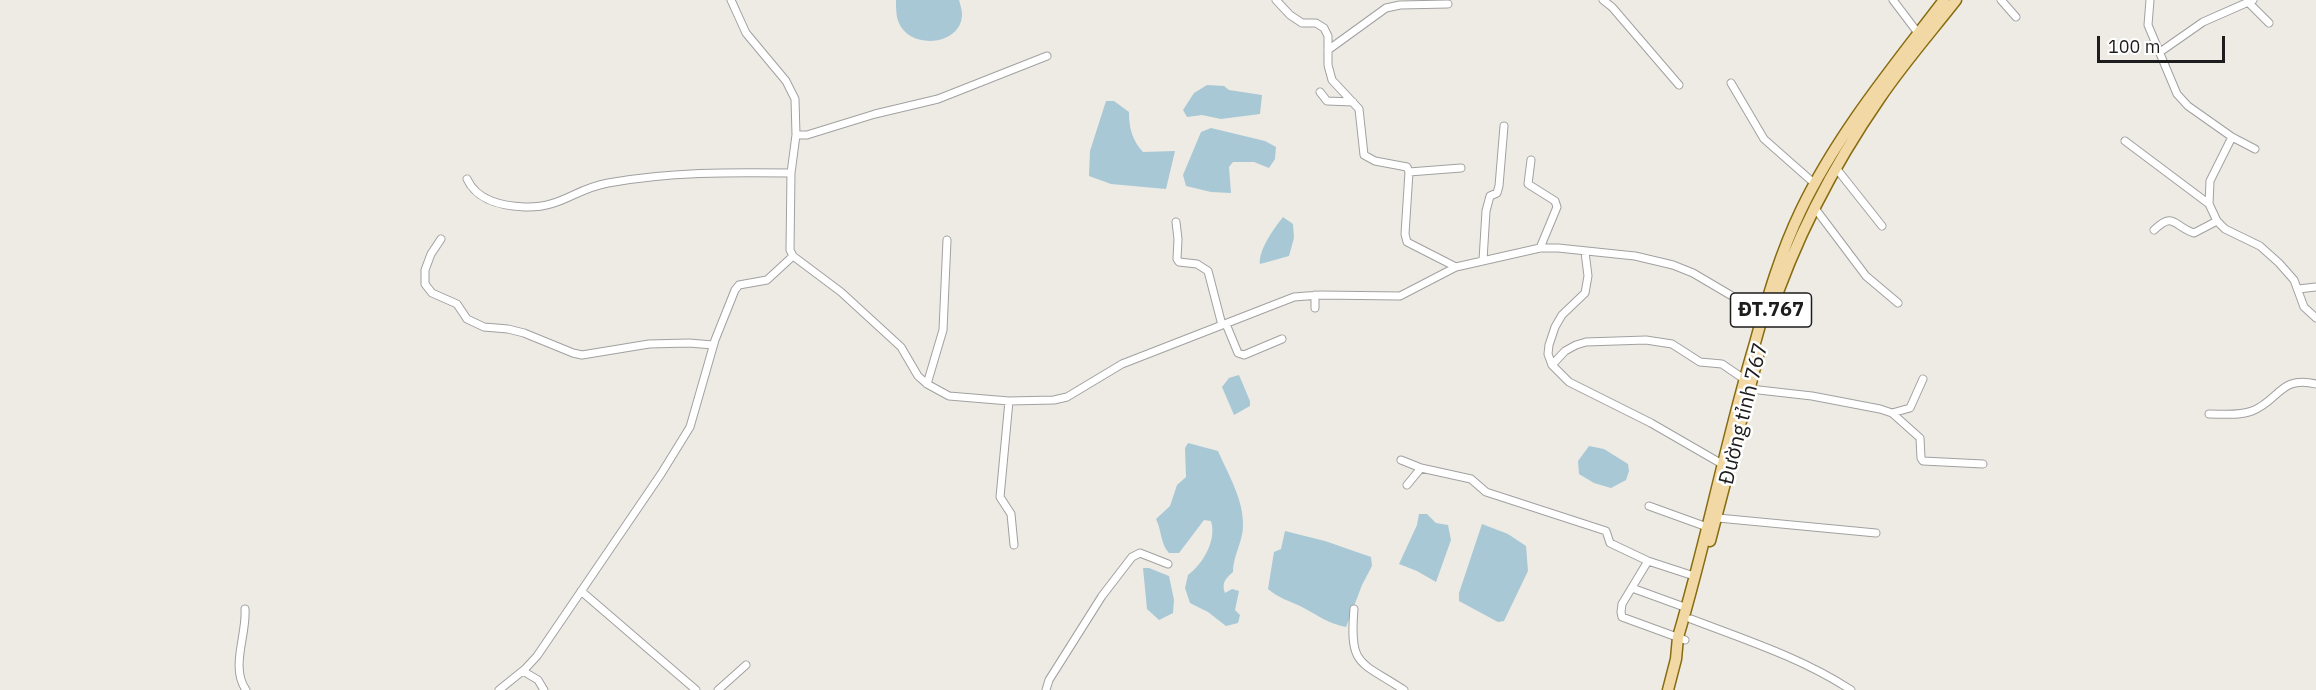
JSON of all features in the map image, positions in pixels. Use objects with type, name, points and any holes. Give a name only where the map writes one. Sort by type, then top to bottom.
[{"type":"main road","name":"Đường tỉnh 767","points":[[1766,316],[1796,245],[1836,168],[1880,97],[1956,0]]},
{"type":"main road","name":"Đường tỉnh 767","points":[[1668,690],[1722,464],[1766,316],[1773,275],[1815,184],[1865,103],[1918,33],[1938,2]]},
{"type":"main road","name":"Đường tỉnh 767","points":[[1681,638],[1691,619],[1718,518],[1747,384]]},
{"type":"street","points":[[731,0],[746,33],[792,90],[795,99],[796,135],[791,173],[789,245],[793,256],[841,292],[901,347],[918,376],[927,384],[949,396],[1009,401],[1054,400],[1067,397],[1122,364],[1278,302],[1294,297],[1315,295],[1400,296],[1456,267],[1540,248],[1635,256],[1673,265],[1693,273],[1766,316]]},
{"type":"street","points":[[1276,0],[1290,15],[1302,23],[1316,23],[1324,28],[1328,36],[1328,65],[1332,80],[1359,109],[1364,155],[1375,161],[1407,167],[1409,172],[1405,234],[1407,242],[1456,267]]},
{"type":"street","points":[[1603,0],[1612,7],[1679,85]]},
{"type":"street","points":[[1893,0],[1918,33]]},
{"type":"street","points":[[2001,0],[2016,17]]},
{"type":"street","points":[[2150,0],[2148,25],[2177,94],[2188,106],[2255,149]]},
{"type":"street","points":[[2160,52],[2203,22],[2251,1],[2269,23]]},
{"type":"street","points":[[1328,50],[1386,8],[1400,5],[1448,4]]},
{"type":"street","points":[[796,135],[807,135],[875,114],[938,99],[1047,56]]},
{"type":"street","points":[[1731,83],[1764,139],[1815,184]]},
{"type":"street","points":[[1320,92],[1327,101],[1353,102]]},
{"type":"street","points":[[1483,260],[1486,210],[1490,196],[1497,192],[1499,186],[1504,126]]},
{"type":"street","points":[[2232,136],[2210,181],[2209,204],[2217,222],[2224,229],[2260,246],[2269,253],[2294,280],[2304,307],[2316,318]]},
{"type":"street","points":[[2125,141],[2209,204]]},
{"type":"street","points":[[1531,160],[1528,184],[1555,201],[1557,207],[1540,248]]},
{"type":"street","points":[[1409,172],[1461,168]]},
{"type":"street","points":[[1836,168],[1882,226]]},
{"type":"street","points":[[466,179],[470,187],[487,200],[518,206],[540,207],[559,203],[587,188],[649,177],[791,173]]},
{"type":"street","points":[[1814,207],[1866,276],[1898,303]]},
{"type":"street","points":[[2154,230],[2164,220],[2169,219],[2194,233],[2217,222]]},
{"type":"street","points":[[1176,222],[1177,259],[1179,262],[1197,264],[1208,271],[1224,324],[1238,353],[1244,355],[1282,339]]},
{"type":"street","points":[[441,239],[426,265],[425,284],[432,293],[457,304],[466,319],[484,327],[524,333],[582,355],[650,344],[713,345]]},
{"type":"street","points":[[927,384],[943,330],[947,240]]},
{"type":"street","points":[[1585,252],[1588,276],[1585,293],[1562,315],[1556,327],[1548,354],[1552,365],[1569,382],[1651,423],[1722,464]]},
{"type":"street","points":[[499,690],[524,671],[537,656],[661,474],[690,427],[713,345],[730,297],[739,285],[767,280],[793,256]]},
{"type":"street","points":[[2298,289],[2316,286]]},
{"type":"street","points":[[1315,295],[1315,308]]},
{"type":"street","points":[[1552,365],[1565,351],[1586,342],[1646,340],[1672,344],[1700,362],[1722,364],[1747,384],[1892,413],[1910,408],[1923,380]]},
{"type":"street","points":[[2209,414],[2237,414],[2252,411],[2283,386],[2301,382],[2316,384]]},
{"type":"street","points":[[1009,401],[1000,497],[1011,514],[1014,545]]},
{"type":"street","points":[[1892,413],[1920,438],[1923,461],[1983,464]]},
{"type":"street","points":[[1401,460],[1421,468],[1471,479],[1486,492],[1606,531],[1610,543],[1648,561],[1694,576]]},
{"type":"street","points":[[1407,485],[1421,468]]},
{"type":"street","points":[[1648,506],[1707,527]]},
{"type":"street","points":[[1718,518],[1876,533]]},
{"type":"street","points":[[1046,690],[1049,680],[1095,606],[1132,557],[1140,553],[1168,564]]},
{"type":"street","points":[[1648,561],[1622,604],[1622,617],[1681,638]]},
{"type":"street","points":[[1632,588],[1687,608]]},
{"type":"street","points":[[581,591],[696,690]]},
{"type":"street","points":[[245,609],[239,672],[246,690]]},
{"type":"street","points":[[1354,609],[1352,640],[1354,652],[1359,661],[1404,690]]},
{"type":"street","points":[[1691,619],[1777,651],[1829,676],[1851,690]]},
{"type":"street","points":[[718,690],[746,665]]},
{"type":"street","points":[[524,671],[538,680],[544,690]]},
{"type":"water","points":[[896,0],[959,0],[962,14],[960,25],[954,33],[935,41],[913,37],[905,32],[899,23]]},
{"type":"water","points":[[1207,85],[1224,86],[1229,90],[1262,95],[1260,114],[1221,119],[1202,115],[1187,117],[1183,110],[1194,93]]},
{"type":"water","points":[[1106,101],[1114,101],[1129,112],[1132,134],[1143,152],[1175,151],[1166,189],[1111,184],[1089,176],[1090,151]]},
{"type":"water","points":[[1211,128],[1265,141],[1276,147],[1275,159],[1269,168],[1254,162],[1233,162],[1229,167],[1231,193],[1211,192],[1186,186],[1183,175],[1201,132]]},
{"type":"water","points":[[1283,217],[1293,224],[1294,238],[1289,256],[1260,264],[1264,246]]},
{"type":"water","points":[[1239,375],[1250,406],[1234,415],[1222,387],[1229,378]]},
{"type":"water","points":[[1188,443],[1218,451],[1235,487],[1243,516],[1241,538],[1233,572],[1224,584],[1225,593],[1232,589],[1239,591],[1235,610],[1240,615],[1238,623],[1226,626],[1208,612],[1190,603],[1185,588],[1188,575],[1199,565],[1210,544],[1211,521],[1204,520],[1179,553],[1169,553],[1164,545],[1156,519],[1170,506],[1177,485],[1186,477],[1185,448]]},
{"type":"water","points":[[1589,446],[1604,449],[1628,464],[1629,471],[1626,480],[1611,488],[1594,483],[1579,474],[1578,461]]},
{"type":"water","points":[[1419,514],[1427,514],[1436,523],[1448,525],[1451,540],[1436,582],[1399,564],[1417,525]]},
{"type":"water","points":[[1482,524],[1508,534],[1526,546],[1528,571],[1504,621],[1498,622],[1459,601],[1459,593]]},
{"type":"water","points":[[1285,531],[1325,541],[1371,557],[1372,566],[1346,627],[1323,619],[1268,589],[1274,552],[1281,549]]},
{"type":"water","points":[[1143,568],[1169,576],[1174,600],[1173,613],[1159,620],[1147,609]]}]
